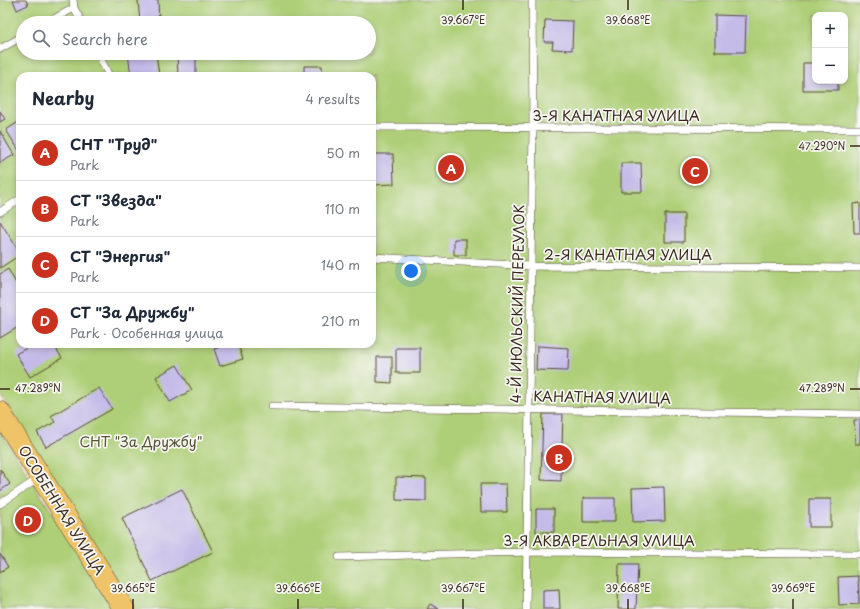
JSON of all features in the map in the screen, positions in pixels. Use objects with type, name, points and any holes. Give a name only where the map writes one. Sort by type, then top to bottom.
[{"type":"main road","name":"ОСОБЕННАЯ УЛИЦА","points":[[0,412],[124,609]]},
{"type":"lane","name":"4-Й ИЮЛЬСКИЙ ПЕРЕУЛОК","points":[[526,609],[533,128],[532,0]]},
{"type":"lane","points":[[56,16],[74,4],[79,16]]},
{"type":"lane","points":[[0,49],[16,40]]},
{"type":"lane","points":[[101,60],[107,72]]},
{"type":"lane","name":"3-Я КАНАТНАЯ УЛИЦА","points":[[376,127],[860,130]]},
{"type":"lane","points":[[0,212],[16,202]]},
{"type":"lane","name":"2-Я КАНАТНАЯ УЛИЦА","points":[[376,257],[531,266],[860,268]]},
{"type":"lane","name":"КАНАТНАЯ УЛИЦА","points":[[272,406],[860,414]]},
{"type":"lane","points":[[0,504],[41,477]]},
{"type":"lane","name":"3-Я АКВАРЕЛЬНАЯ УЛИЦА","points":[[339,557],[527,552],[860,554]]},
{"type":"green space","name":"СНТ \"За Дружбу\"","points":[[0,0],[860,0],[860,609],[134,609],[0,394]]},
{"type":"green space","points":[[0,431],[113,609],[0,609]]},
{"type":"building","points":[[13,0],[26,0],[28,5],[17,10]]},
{"type":"building","points":[[138,0],[158,0],[159,16],[139,16]]},
{"type":"building","points":[[715,15],[746,16],[745,52],[715,52]]},
{"type":"building","points":[[545,20],[573,21],[572,50],[552,49],[553,42],[544,42]]},
{"type":"building","points":[[129,60],[157,60],[158,72],[130,72]]},
{"type":"building","points":[[177,60],[196,60],[196,72],[178,72]]},
{"type":"building","points":[[803,63],[812,63],[812,84],[838,84],[838,90],[803,90]]},
{"type":"building","points":[[304,66],[322,66],[323,72],[304,72]]},
{"type":"building","points":[[0,111],[5,119],[0,122]]},
{"type":"building","points":[[16,124],[16,146],[6,130]]},
{"type":"building","points":[[0,131],[14,155],[0,163]]},
{"type":"building","points":[[376,154],[393,154],[394,184],[376,185]]},
{"type":"building","points":[[621,163],[641,163],[642,192],[621,192]]},
{"type":"building","points":[[860,203],[860,233],[854,233],[853,204]]},
{"type":"building","points":[[665,214],[684,214],[684,242],[665,242]]},
{"type":"building","points":[[0,221],[16,247],[16,258],[0,268]]},
{"type":"building","points":[[454,239],[466,239],[466,255],[454,255]]},
{"type":"building","points":[[8,269],[16,283],[16,328],[0,338],[0,274]]},
{"type":"building","points":[[537,346],[569,348],[568,371],[536,370]]},
{"type":"building","points":[[27,348],[56,348],[62,358],[30,377],[16,354]]},
{"type":"building","points":[[239,348],[243,359],[220,366],[214,349]]},
{"type":"building","points":[[396,348],[420,348],[420,373],[396,373]]},
{"type":"building","points":[[377,357],[392,357],[392,383],[377,382]]},
{"type":"building","points":[[177,365],[192,390],[170,402],[156,377]]},
{"type":"building","points":[[99,388],[112,409],[46,447],[37,432],[55,422],[51,416]]},
{"type":"building","points":[[543,414],[563,414],[561,481],[541,480]]},
{"type":"building","points":[[854,420],[860,420],[860,444],[855,444]]},
{"type":"building","points":[[0,469],[10,484],[0,491]]},
{"type":"building","points":[[396,477],[426,478],[426,501],[396,500]]},
{"type":"building","points":[[480,484],[506,484],[507,512],[481,512]]},
{"type":"building","points":[[664,487],[665,521],[633,522],[632,488]]},
{"type":"building","points":[[182,489],[213,552],[152,581],[122,518]]},
{"type":"building","points":[[583,498],[615,498],[615,522],[583,522]]},
{"type":"building","points":[[809,499],[831,499],[831,527],[809,527]]},
{"type":"building","points":[[536,509],[554,509],[554,532],[536,532]]},
{"type":"building","points":[[0,554],[8,567],[0,572]]},
{"type":"building","points":[[619,564],[638,564],[636,609],[618,609]]},
{"type":"building","points":[[858,576],[859,604],[839,605],[838,577]]},
{"type":"building","points":[[559,589],[560,609],[543,609],[543,590]]},
{"type":"building","points":[[430,604],[439,609],[427,609]]},
{"type":"place","name":"СНТ \"Труд\"","points":[[451,168]]},
{"type":"place","name":"СТ \"Энергия\"","points":[[695,171]]},
{"type":"place","name":"СТ \"Звезда\"","points":[[559,458]]},
{"type":"place","name":"СТ \"За Дружбу\"","points":[[28,520]]}]
